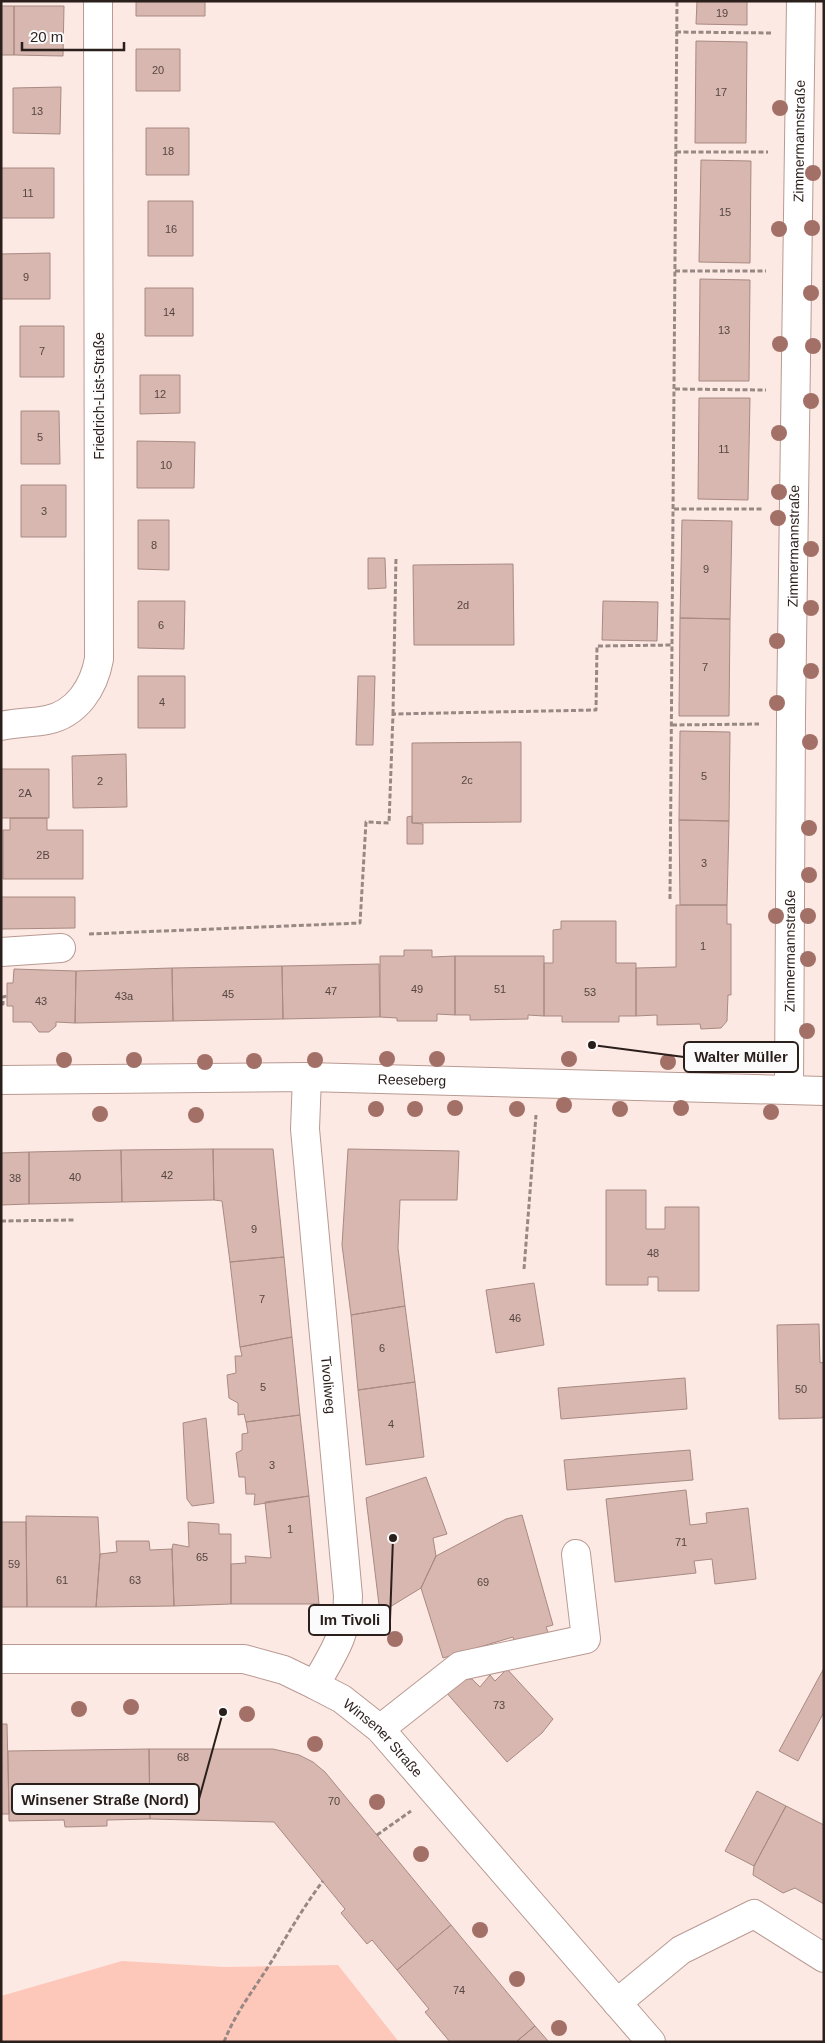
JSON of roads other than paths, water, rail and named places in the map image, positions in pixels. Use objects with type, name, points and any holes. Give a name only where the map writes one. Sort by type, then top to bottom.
[{"type":"street","name":"Friedrich-List-Straße","points":[[1,726],[48,720],[67,713],[88,692],[95,678],[99,659],[98,1]]},
{"type":"street","name":"Zimmermannstraße","points":[[789,1090],[796,270],[801,1]]},
{"type":"street","points":[[1,952],[61,948]]},
{"type":"street","name":"Reeseberg","points":[[1,1080],[307,1077],[824,1091]]},
{"type":"street","name":"Tivoliweg","points":[[307,1077],[305,1129],[348,1596],[348,1617],[344,1631],[315,1685]]},
{"type":"street","points":[[380,1729],[460,1666],[586,1639],[576,1554]]},
{"type":"street","name":"Winsener Straße","points":[[1,1660],[244,1659],[284,1670],[342,1699],[380,1729],[651,2042]]},
{"type":"street","points":[[618,2003],[681,1950],[754,1914],[824,1958]]},
{"type":"place","name":"Walter Müller","points":[[592,1045]]},
{"type":"place","name":"Im Tivoli","points":[[393,1538]]},
{"type":"place","name":"Winsener Straße (Nord)","points":[[223,1712]]}]
